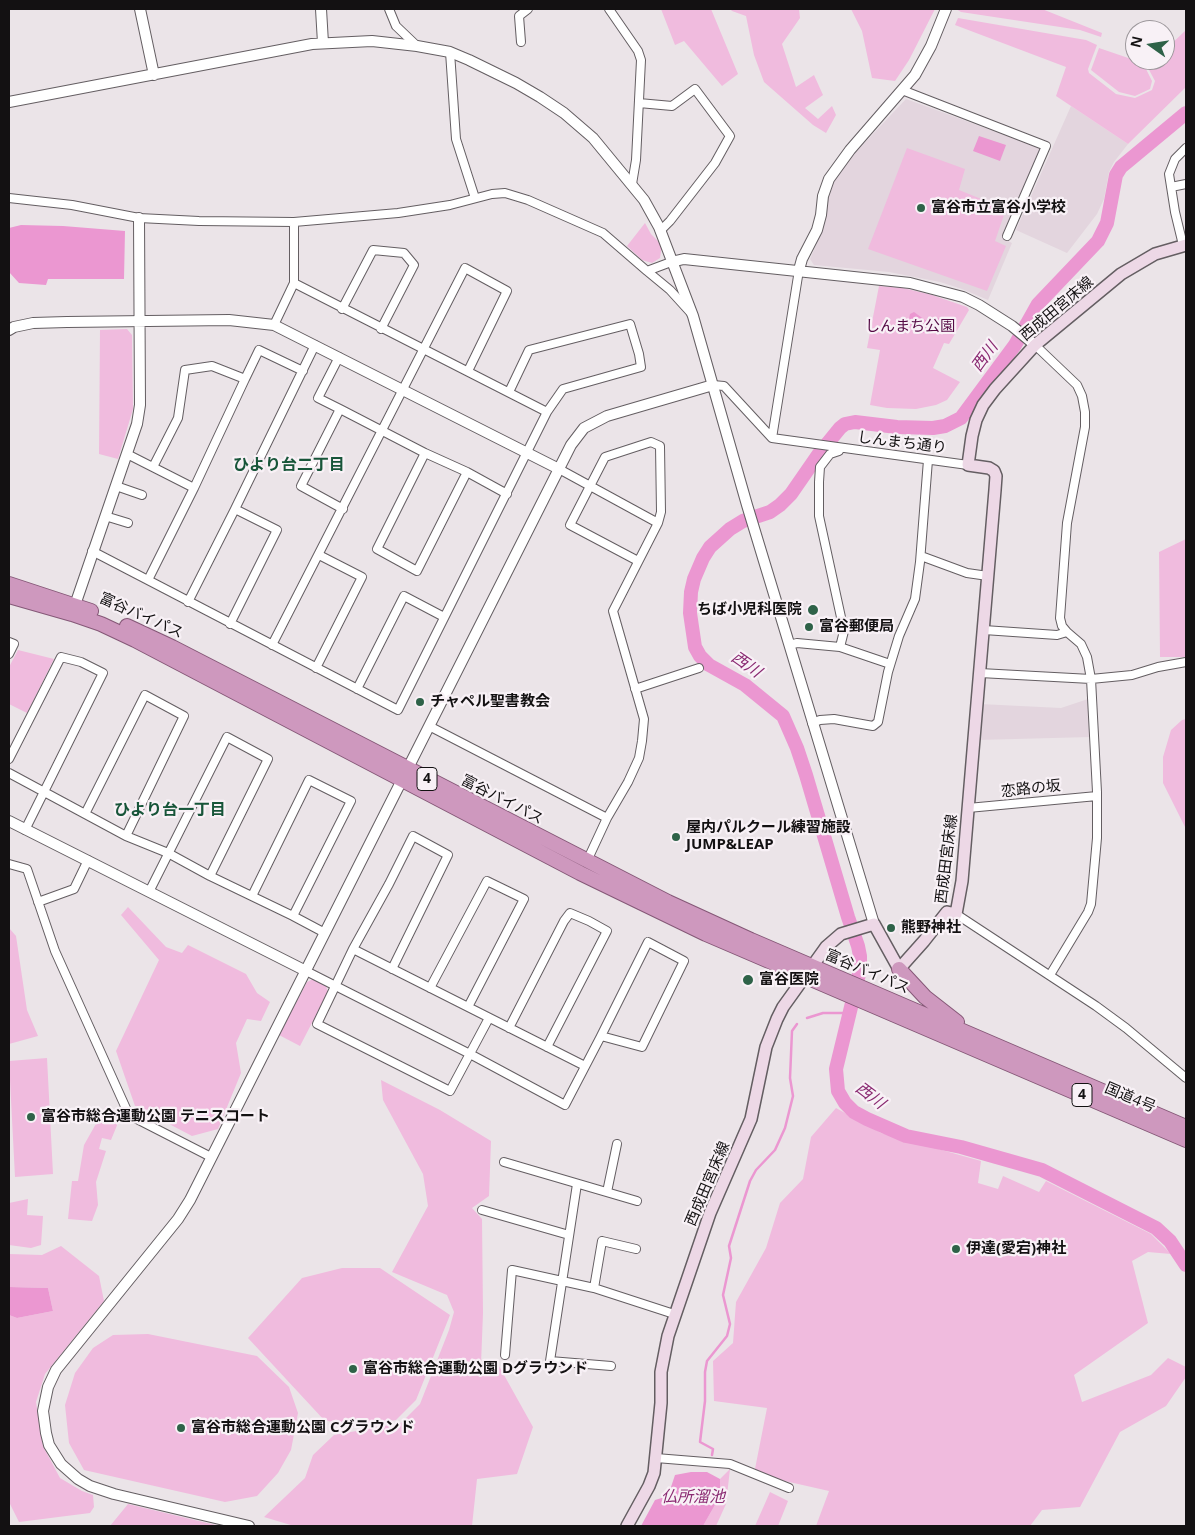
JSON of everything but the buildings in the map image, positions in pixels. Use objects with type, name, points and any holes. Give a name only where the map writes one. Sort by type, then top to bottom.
[{"type":"highway","name":"富谷バイパス","points":[[9,584],[75,605],[172,647],[405,774],[580,873],[663,914],[809,971],[981,1046]]},
{"type":"highway","name":"富谷バイパス","points":[[9,596],[101,624],[136,640],[405,774],[587,861],[809,971]]},
{"type":"highway","points":[[899,969],[920,992],[981,1046]]},
{"type":"highway","name":"国道4号","points":[[981,1046],[1186,1127]]},
{"type":"highway","name":"国道4号","points":[[981,1046],[1186,1140]]},
{"type":"main road","name":"西成田宮床線","points":[[899,969],[946,912],[956,914],[962,881],[996,476],[994,471],[989,468],[968,465],[976,420],[983,405],[1032,342],[1121,274],[1156,254],[1185,245]]},
{"type":"main road","name":"西成田宮床線","points":[[627,1526],[654,1473],[664,1353],[674,1314],[710,1213],[751,1118],[770,1033],[783,1007],[826,947],[841,934],[870,926]]},
{"type":"main road","points":[[870,926],[899,969]]},
{"type":"street","points":[[140,9],[154,75]]},
{"type":"street","points":[[321,9],[323,43]]},
{"type":"street","points":[[389,9],[396,26],[418,46]]},
{"type":"street","points":[[521,42],[519,16],[528,9]]},
{"type":"street","points":[[610,9],[638,51],[641,60],[636,160],[632,184]]},
{"type":"street","points":[[772,438],[799,270],[802,259],[817,230],[823,196],[829,179],[850,150],[915,74],[931,46],[946,9]]},
{"type":"street","points":[[9,102],[323,43],[372,41],[450,52],[469,60],[516,83],[564,113],[593,138],[644,200],[660,231],[693,316],[870,926]]},
{"type":"street","points":[[450,52],[456,139],[475,198]]},
{"type":"street","points":[[639,103],[672,106],[695,89],[730,136],[716,163],[660,231]]},
{"type":"street","points":[[902,90],[1046,146],[1007,236]]},
{"type":"street","points":[[1185,245],[1175,212],[1169,174],[1175,159],[1186,148]]},
{"type":"street","points":[[1172,187],[1186,184]]},
{"type":"street","points":[[9,198],[72,205],[139,218],[294,222],[398,213],[450,205],[492,194],[505,193],[528,200],[603,233],[670,290],[693,316]]},
{"type":"street","points":[[75,605],[137,424],[140,405],[139,218]]},
{"type":"street","points":[[274,325],[294,283],[294,222]]},
{"type":"street","points":[[342,309],[372,250],[404,253],[414,265],[381,329]]},
{"type":"street","points":[[647,271],[684,259],[910,283],[938,290],[963,297],[1012,326],[1032,342],[1077,385],[1082,396],[1085,412],[1084,427],[1073,486],[1065,546],[1060,618],[1062,626],[1081,644],[1091,679],[1097,796],[1097,838],[1091,904],[1050,974]]},
{"type":"street","points":[[272,646],[465,268],[508,290],[468,371]]},
{"type":"street","points":[[294,283],[547,412]]},
{"type":"street","points":[[9,330],[33,323],[229,320],[274,325],[527,452],[658,523]]},
{"type":"street","points":[[92,552],[398,710],[547,412],[563,389],[640,367],[639,354],[630,324],[530,350],[509,392]]},
{"type":"street","points":[[188,602],[236,509],[315,345]]},
{"type":"street","points":[[148,580],[259,350],[303,371]]},
{"type":"street","points":[[339,357],[318,398],[425,453],[467,472],[507,494]]},
{"type":"street","points":[[154,467],[178,418],[185,370],[212,366],[246,380]]},
{"type":"street","points":[[249,1526],[114,1494],[90,1486],[78,1479],[61,1464],[49,1445],[44,1422],[44,1400],[56,1370],[178,1219],[190,1200],[578,434],[591,423],[607,416],[713,385],[724,386],[772,438]]},
{"type":"street","points":[[340,409],[301,486],[343,509]]},
{"type":"street","name":"しんまち通り","points":[[772,438],[968,465]]},
{"type":"street","points":[[587,861],[607,818],[628,782],[639,758],[642,741],[644,719],[613,611],[658,523],[662,512],[660,446],[651,442],[605,457],[570,525],[638,561]]},
{"type":"street","points":[[836,448],[839,451],[830,454],[820,468],[818,482],[819,516],[844,631],[840,647]]},
{"type":"street","points":[[425,453],[377,550],[417,571],[467,472]]},
{"type":"street","points":[[127,454],[194,488]]},
{"type":"street","points":[[812,723],[834,718],[873,726],[878,722],[890,664],[899,636],[915,599],[928,460]]},
{"type":"street","points":[[116,486],[142,495]]},
{"type":"street","points":[[230,624],[277,530],[236,509]]},
{"type":"street","points":[[105,516],[128,522]]},
{"type":"street","points":[[316,668],[362,577],[319,555]]},
{"type":"street","points":[[920,556],[967,573],[988,576]]},
{"type":"street","points":[[357,688],[404,596],[444,618]]},
{"type":"street","points":[[984,630],[1057,635],[1067,632]]},
{"type":"street","points":[[9,642],[14,644],[9,654]]},
{"type":"street","points":[[789,645],[840,647],[890,664]]},
{"type":"street","points":[[9,759],[61,658],[81,662],[103,673],[26,830]]},
{"type":"street","points":[[980,673],[1091,679],[1132,674],[1186,662]]},
{"type":"street","points":[[635,688],[699,668]]},
{"type":"street","points":[[86,814],[145,694],[184,716],[126,836]]},
{"type":"street","points":[[429,726],[607,818]]},
{"type":"street","points":[[149,892],[227,737],[268,760],[210,876]]},
{"type":"street","points":[[9,773],[126,836],[168,854],[325,933]]},
{"type":"street","points":[[252,896],[309,780],[351,801],[293,916]]},
{"type":"street","name":"恋路の坂","points":[[968,808],[1097,796]]},
{"type":"street","points":[[9,821],[470,1054],[565,1106],[648,942],[684,961],[642,1046],[601,1036]]},
{"type":"street","points":[[392,968],[448,855],[413,836],[353,949],[318,1024],[450,1091],[489,1018]]},
{"type":"street","points":[[38,902],[74,889],[88,860]]},
{"type":"street","points":[[9,864],[27,869],[55,951],[129,1115],[211,1157]]},
{"type":"street","points":[[430,988],[487,880],[524,899],[468,1007]]},
{"type":"street","points":[[509,1028],[564,921],[570,913],[589,921],[608,931],[547,1047]]},
{"type":"street","points":[[956,914],[1050,974],[1126,1028],[1186,1078]]},
{"type":"street","points":[[353,949],[585,1066]]},
{"type":"street","points":[[607,1192],[617,1144]]},
{"type":"street","points":[[504,1162],[637,1201]]},
{"type":"street","points":[[577,1184],[550,1361],[611,1366]]},
{"type":"street","points":[[482,1210],[569,1235]]},
{"type":"street","points":[[594,1288],[602,1241],[636,1249]]},
{"type":"street","points":[[505,1355],[512,1270],[594,1288],[674,1314]]},
{"type":"street","points":[[656,1458],[730,1464],[788,1488]]},
{"type":"shaded area","name":"富谷市立富谷小学校","points":[[906,99],[1040,148],[1002,238],[1012,243],[988,300],[940,282],[889,272],[814,265],[810,259],[823,230],[828,198],[834,181],[854,154]]},
{"type":"shaded area","points":[[1071,106],[1128,144],[1109,172],[1104,199],[1097,214],[1067,253],[1016,230]]},
{"type":"shaded area","points":[[1088,699],[1091,737],[977,740],[980,704],[1061,708]]},
{"type":"green space","points":[[661,9],[711,9],[738,74],[722,86],[684,41],[675,45]]},
{"type":"green space","points":[[730,9],[799,9],[800,18],[782,44],[796,87],[814,75],[823,95],[805,108],[818,119],[832,106],[836,115],[826,133],[813,125],[764,82],[754,55],[746,16]]},
{"type":"green space","points":[[851,9],[935,9],[909,60],[895,81],[872,78],[862,31]]},
{"type":"green space","points":[[956,9],[1042,9],[1102,33],[1101,37],[1080,30],[961,12]]},
{"type":"green space","points":[[958,18],[1086,40],[1097,45],[1088,69],[1089,73],[1116,94],[1135,98],[1152,90],[1155,81],[1149,70],[1175,70],[1175,40],[1186,30],[1186,87],[1128,144],[1056,96],[1066,67],[955,25]]},
{"type":"green space","points":[[1099,48],[1125,57],[1125,70],[1146,70],[1152,81],[1150,89],[1135,96],[1119,92],[1091,70]]},
{"type":"green space","points":[[907,148],[965,169],[959,190],[1006,209],[995,241],[1006,246],[987,291],[868,249]]},
{"type":"green space","points":[[645,223],[651,234],[662,245],[660,258],[652,263],[642,260],[627,246]]},
{"type":"green space","name":"しんまち公園","points":[[879,286],[903,288],[932,295],[967,307],[969,310],[949,344],[944,343],[933,368],[960,382],[947,400],[936,405],[916,409],[887,408],[870,405],[880,350],[867,348]]},
{"type":"green space","points":[[127,329],[132,335],[133,409],[118,459],[99,454],[100,330]]},
{"type":"green space","points":[[1186,539],[1186,657],[1160,657],[1159,552]]},
{"type":"green space","points":[[18,650],[54,659],[27,713],[9,704],[9,667]]},
{"type":"green space","points":[[1186,719],[1186,829],[1163,783],[1163,757],[1171,730],[1182,720]]},
{"type":"green space","points":[[128,907],[166,947],[182,953],[188,945],[246,974],[257,993],[270,1002],[261,1021],[247,1019],[236,1043],[241,1073],[218,1129],[192,1136],[135,1106],[116,1051],[159,960],[121,915]]},
{"type":"green space","points":[[9,928],[16,936],[27,1010],[38,1036],[9,1044]]},
{"type":"green space","points":[[313,979],[326,986],[328,992],[300,1046],[279,1035],[307,982]]},
{"type":"green space","name":"富谷市総合運動公園 テニスコート","points":[[47,1058],[53,1174],[15,1177],[9,1061]]},
{"type":"green space","points":[[381,1080],[440,1110],[491,1141],[489,1196],[472,1208],[482,1219],[483,1313],[481,1364],[499,1366],[533,1427],[517,1474],[477,1479],[472,1526],[294,1526],[264,1517],[305,1478],[313,1455],[334,1435],[401,1423],[420,1404],[449,1330],[454,1312],[447,1295],[392,1272],[428,1206],[423,1174],[383,1100]]},
{"type":"green space","points":[[106,1106],[120,1118],[111,1140],[102,1138],[99,1149],[106,1151],[96,1182],[98,1205],[92,1221],[68,1219],[72,1181],[78,1181],[84,1145]]},
{"type":"green space","points":[[836,1108],[881,1133],[981,1161],[978,1183],[998,1189],[1003,1176],[1039,1192],[1046,1181],[1151,1234],[1171,1254],[1148,1252],[1132,1261],[1148,1323],[1074,1375],[1082,1402],[1151,1375],[1168,1358],[1186,1367],[1186,1377],[1166,1406],[1120,1432],[1080,1507],[1042,1510],[1030,1526],[816,1526],[829,1491],[754,1474],[767,1408],[714,1401],[713,1361],[733,1343],[736,1302],[766,1248],[780,1203],[803,1179],[811,1137]]},
{"type":"green space","points":[[28,1199],[27,1215],[43,1216],[41,1245],[31,1248],[9,1245],[9,1203]]},
{"type":"green space","points":[[61,1246],[99,1276],[104,1301],[45,1374],[36,1402],[43,1446],[60,1478],[93,1495],[94,1507],[90,1513],[19,1522],[9,1502],[9,1315],[17,1318],[53,1311],[48,1288],[9,1287],[9,1254],[42,1255]]},
{"type":"green space","name":"富谷市総合運動公園 Dグラウンド","points":[[342,1268],[380,1268],[450,1315],[416,1400],[396,1420],[353,1427],[324,1420],[248,1338],[302,1278]]},
{"type":"green space","name":"富谷市総合運動公園 Cグラウンド","points":[[148,1334],[257,1356],[289,1387],[298,1413],[291,1450],[278,1473],[257,1496],[225,1502],[84,1470],[69,1443],[65,1405],[75,1373],[93,1348],[113,1335]]},
{"type":"green space","points":[[730,1469],[726,1504],[716,1526],[703,1526],[720,1496],[720,1479]]},
{"type":"green space","points":[[770,1492],[788,1501],[778,1526],[755,1526]]},
{"type":"green space","points":[[128,1504],[203,1522],[220,1526],[110,1526]]},
{"type":"water","points":[[979,136],[1006,145],[1000,161],[973,151]]},
{"type":"water","points":[[21,225],[125,231],[124,279],[48,279],[46,285],[19,283],[9,272],[9,228]]},
{"type":"water","points":[[914,312],[925,320],[931,321],[942,317],[949,318],[953,322],[952,328],[945,332],[937,325],[932,325],[928,332],[917,331],[911,327],[909,319],[910,314]]},
{"type":"water","points":[[9,1287],[48,1288],[53,1311],[17,1318],[9,1315]]},
{"type":"water","name":"仏所溜池","points":[[707,1472],[720,1479],[720,1496],[703,1526],[641,1526],[655,1500],[665,1497],[670,1490],[675,1475]]},
{"type":"waterway","name":"西川","points":[[1186,113],[1121,167],[1116,175],[1107,223],[1098,241],[1038,304],[1015,345],[961,418],[945,426],[933,428],[897,427],[855,422],[845,424],[818,455],[791,494],[780,505],[770,512],[743,521],[730,529],[710,547],[694,579],[690,613],[695,647],[700,656],[709,665],[745,685],[783,716],[806,775],[860,956],[860,970],[836,1069],[838,1091],[845,1103],[854,1112],[906,1136],[961,1147],[1042,1170],[1156,1228],[1170,1241],[1186,1265]]},
{"type":"waterway","points":[[807,1018],[823,1013],[849,1013]]},
{"type":"waterway","points":[[712,1455],[713,1449],[700,1442],[705,1401],[705,1372],[707,1361],[727,1336],[730,1324],[723,1295],[731,1258],[729,1246],[750,1181],[756,1170],[775,1150],[785,1128],[793,1096],[790,1078],[792,1031],[797,1024]]},
{"type":"place","name":"富谷市立富谷小学校","points":[[921,208]]},
{"type":"place","name":"ちば小児科医院","points":[[813,610]]},
{"type":"place","name":"富谷郵便局","points":[[809,627]]},
{"type":"place","name":"チャペル聖書教会","points":[[420,702]]},
{"type":"place","name":"屋内パルクール練習施設 JUMP&LEAP","points":[[676,837]]},
{"type":"place","name":"熊野神社","points":[[891,928]]},
{"type":"place","name":"富谷医院","points":[[748,980]]},
{"type":"place","name":"富谷市総合運動公園 テニスコート","points":[[31,1117]]},
{"type":"place","name":"伊達(愛宕)神社","points":[[956,1249]]},
{"type":"place","name":"富谷市総合運動公園 Dグラウンド","points":[[353,1369]]},
{"type":"place","name":"富谷市総合運動公園 Cグラウンド","points":[[181,1428]]},
{"type":"district","name":"ひより台二丁目","points":[[289,465]]},
{"type":"district","name":"ひより台一丁目","points":[[170,810]]}]
